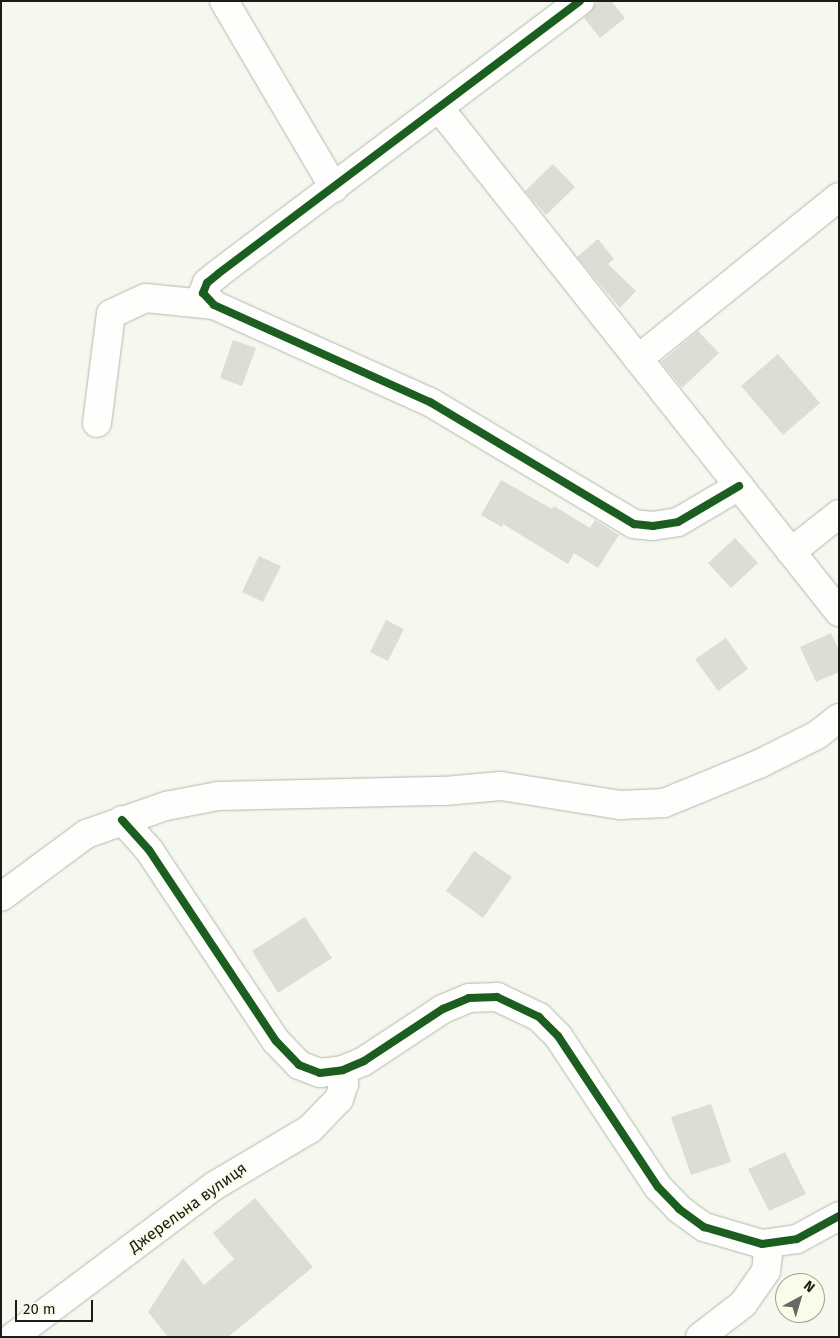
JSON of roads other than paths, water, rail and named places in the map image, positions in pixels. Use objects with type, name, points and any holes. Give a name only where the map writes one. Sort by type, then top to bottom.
[{"type":"street","points":[[224,1],[334,188]]},
{"type":"street","points":[[214,305],[203,293],[207,284],[580,1]]},
{"type":"street","points":[[440,109],[839,612]]},
{"type":"street","points":[[638,359],[839,197]]},
{"type":"street","points":[[97,423],[110,314],[146,298],[214,305],[430,402],[634,524],[653,526],[678,522],[739,486]]},
{"type":"street","points":[[791,552],[839,514]]},
{"type":"street","points":[[1,897],[86,834],[166,806],[218,796],[445,791],[501,786],[620,805],[664,803],[759,764],[817,735],[839,718]]},
{"type":"street","points":[[122,820],[149,850],[276,1041],[299,1065],[320,1073],[343,1070],[364,1061],[418,1022],[443,1009],[469,998],[497,997],[539,1017],[558,1036],[658,1187],[679,1210],[704,1227],[762,1244],[797,1239],[839,1216]]},
{"type":"street","name":"Джерельна вулиця","points":[[13,1337],[214,1186],[310,1129],[339,1099],[344,1084],[343,1070]]},
{"type":"street","points":[[700,1337],[743,1304],[766,1271],[768,1254],[762,1244]]}]
